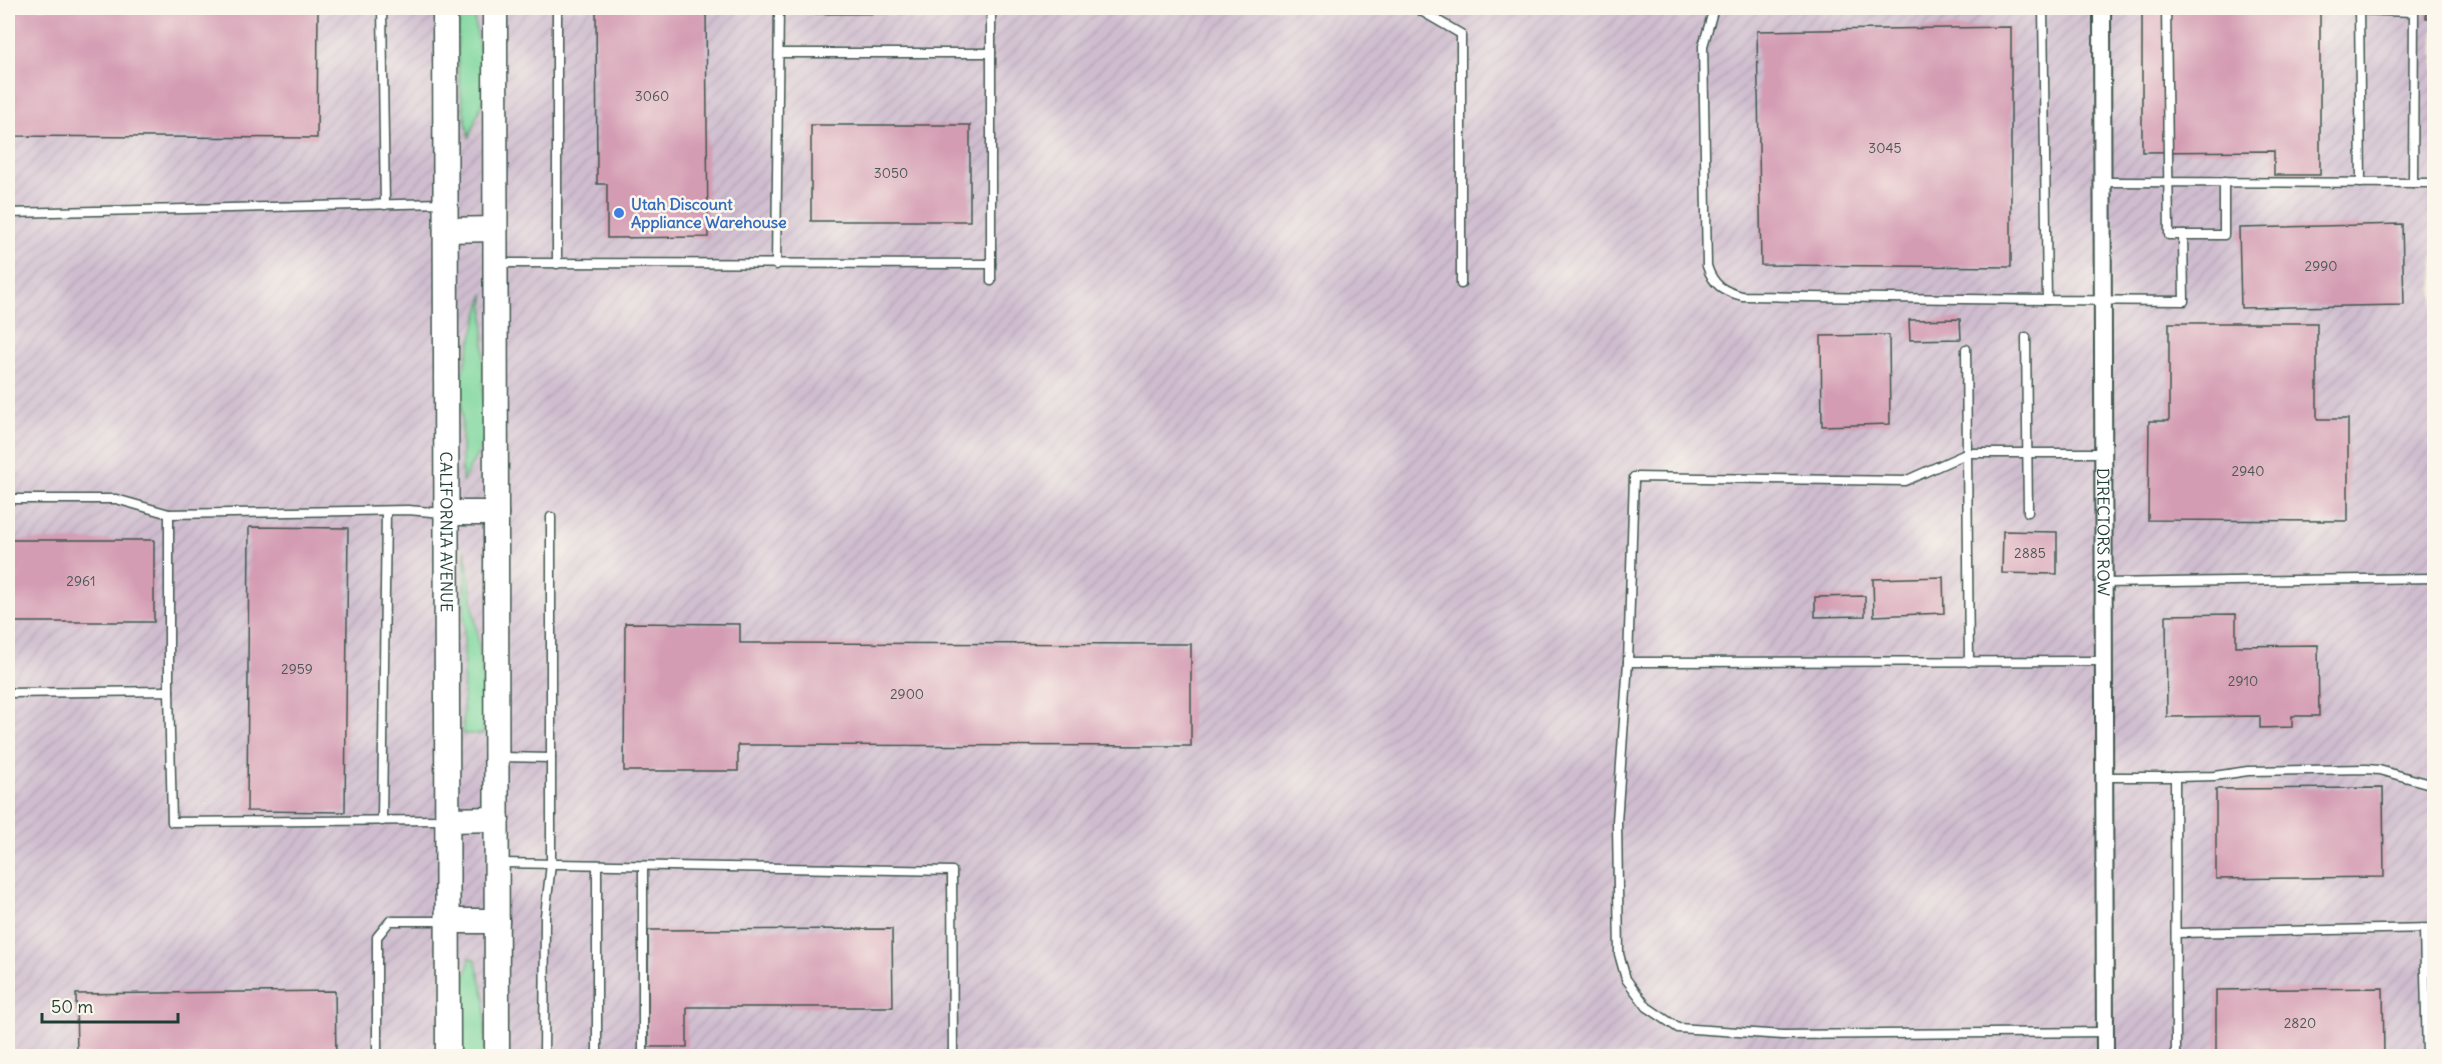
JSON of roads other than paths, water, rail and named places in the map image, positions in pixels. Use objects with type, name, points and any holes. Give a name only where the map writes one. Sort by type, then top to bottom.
[{"type":"main road","name":"CALIFORNIA AVENUE","points":[[445,8],[448,1056]]},
{"type":"main road","points":[[495,8],[497,1056]]},
{"type":"main road","points":[[446,230],[495,229]]},
{"type":"main road","points":[[446,513],[496,513]]},
{"type":"main road","points":[[447,820],[496,819]]},
{"type":"main road","points":[[447,921],[496,921]]},
{"type":"street","name":"DIRECTORS ROW","points":[[2102,8],[2105,1056]]},
{"type":"lane","points":[[382,8],[385,205]]},
{"type":"lane","points":[[557,8],[557,264]]},
{"type":"lane","points":[[776,265],[779,8]]},
{"type":"lane","points":[[990,8],[991,281]]},
{"type":"lane","points":[[1416,8],[1461,34],[1461,284]]},
{"type":"lane","points":[[1713,8],[1703,46],[1707,266],[1717,286],[1727,292],[1742,296],[2184,301],[2183,235]]},
{"type":"lane","points":[[2043,8],[2047,300]]},
{"type":"lane","points":[[2166,8],[2169,235],[2224,235],[2224,182]]},
{"type":"lane","points":[[2361,183],[2359,9],[2414,12],[2414,183]]},
{"type":"lane","points":[[779,53],[990,54]]},
{"type":"lane","points":[[2102,182],[2434,183]]},
{"type":"lane","points":[[8,213],[446,203]]},
{"type":"lane","points":[[495,263],[991,264]]},
{"type":"lane","points":[[2026,337],[2028,512]]},
{"type":"lane","points":[[1966,349],[1969,663]]},
{"type":"lane","points":[[2103,453],[1968,453],[1905,481],[1634,477],[1628,662],[1617,822],[1619,954],[1626,979],[1647,1006],[1678,1028],[1783,1035],[2105,1032]]},
{"type":"lane","points":[[8,499],[116,499],[169,514],[386,511],[446,513]]},
{"type":"lane","points":[[382,821],[386,511]]},
{"type":"lane","points":[[169,514],[172,822],[447,820]]},
{"type":"lane","points":[[544,1056],[545,916],[551,864],[551,517]]},
{"type":"lane","points":[[2104,583],[2434,578]]},
{"type":"lane","points":[[1628,662],[2104,661]]},
{"type":"lane","points":[[8,693],[169,691]]},
{"type":"lane","points":[[496,757],[551,758]]},
{"type":"lane","points":[[2104,777],[2214,776],[2248,771],[2366,769],[2434,784]]},
{"type":"lane","points":[[2175,777],[2176,1056]]},
{"type":"lane","points":[[496,863],[952,871],[953,1056]]},
{"type":"lane","points":[[593,1056],[597,1053],[597,865]]},
{"type":"lane","points":[[643,866],[644,1056]]},
{"type":"lane","points":[[377,1056],[377,937],[390,921],[447,921]]},
{"type":"lane","points":[[2176,933],[2434,928]]},
{"type":"lane","points":[[2424,929],[2427,1056]]},
{"type":"place","name":"Utah Discount Appliance Warehouse","points":[[619,213]]}]
